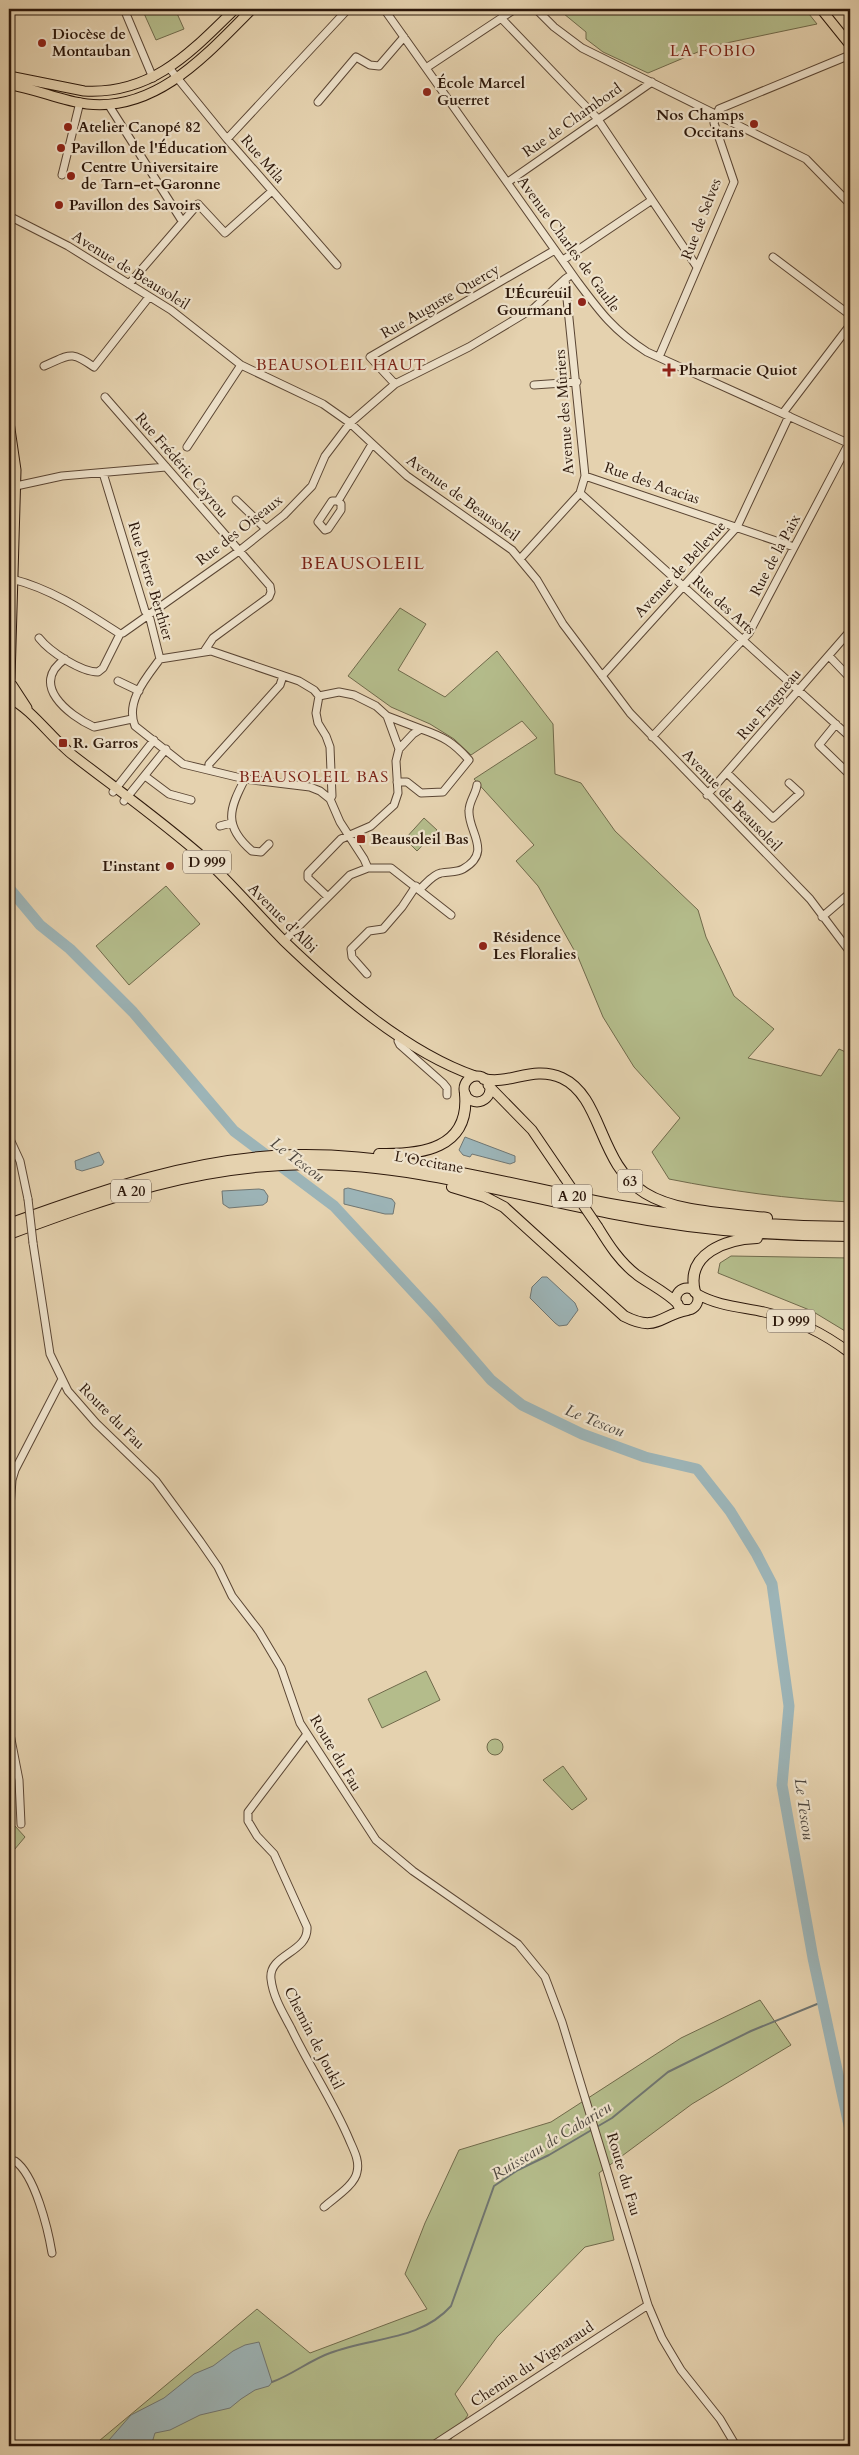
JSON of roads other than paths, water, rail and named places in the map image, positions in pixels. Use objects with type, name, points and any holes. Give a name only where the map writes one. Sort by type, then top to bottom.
[{"type":"highway","name":"63","points":[[482,1080],[499,1080],[538,1073],[551,1074],[569,1082],[579,1090],[588,1104],[608,1150],[625,1176],[640,1190],[660,1200],[827,1232]]},
{"type":"highway","points":[[315,1155],[362,1153],[410,1154],[433,1149],[442,1144],[456,1131],[464,1114],[464,1092]]},
{"type":"highway","name":"L'Occitane","points":[[9,1224],[143,1178],[199,1165],[250,1158],[315,1155],[392,1161],[664,1213],[850,1236]]},
{"type":"highway","name":"L'Occitane","points":[[9,1234],[145,1186],[200,1174],[259,1166],[305,1164],[390,1170],[662,1222],[746,1232],[827,1232],[850,1227]]},
{"type":"highway","points":[[390,1170],[478,1194],[504,1207],[614,1309],[632,1320],[642,1323],[659,1322],[686,1307]]},
{"type":"highway","points":[[696,1293],[693,1279],[697,1266],[711,1250],[724,1243],[743,1239],[827,1232]]},
{"type":"main road","points":[[9,76],[96,92],[136,85],[170,69],[235,9]]},
{"type":"main road","points":[[9,85],[80,102],[108,104],[142,96],[177,80],[210,52],[252,9]]},
{"type":"main road","points":[[821,9],[850,45]]},
{"type":"main road","name":"D 999","points":[[9,422],[15,458],[16,486],[12,518],[10,684]]},
{"type":"main road","name":"Avenue d'Albi","points":[[10,684],[34,719]]},
{"type":"main road","name":"Avenue d'Albi","points":[[9,698],[34,719],[62,747],[114,791],[205,860],[284,941],[327,980],[400,1036],[452,1067],[482,1080]]},
{"type":"main road","points":[[452,1067],[458,1073],[464,1092],[470,1100],[495,1100],[508,1104]]},
{"type":"main road","points":[[464,1092],[467,1081],[482,1080],[488,1094],[481,1101]]},
{"type":"main road","name":"D 999","points":[[482,1080],[532,1130],[622,1262],[686,1307],[726,1306]]},
{"type":"main road","name":"D 999","points":[[650,1283],[682,1290]]},
{"type":"main road","points":[[689,1289],[696,1293],[698,1300],[686,1307],[677,1296],[682,1290],[689,1289]]},
{"type":"main road","name":"D 999","points":[[696,1293],[726,1306],[784,1318],[821,1334],[850,1354]]},
{"type":"street","points":[[124,9],[153,78]]},
{"type":"street","points":[[226,139],[348,9]]},
{"type":"street","name":"Avenue Charles de Gaulle","points":[[384,9],[604,317],[623,336],[659,357],[850,443]]},
{"type":"street","points":[[426,68],[515,9]]},
{"type":"street","points":[[536,9],[554,27],[582,48],[806,160],[850,204]]},
{"type":"street","points":[[501,18],[598,118],[697,267]]},
{"type":"street","points":[[318,102],[356,57],[370,66],[379,66],[404,37]]},
{"type":"street","points":[[715,115],[719,109],[850,55]]},
{"type":"street","name":"Rue Mila","points":[[170,69],[226,139],[337,265]]},
{"type":"street","name":"Rue de Chambord","points":[[508,182],[652,82]]},
{"type":"street","points":[[62,175],[80,102]]},
{"type":"street","points":[[108,104],[182,221]]},
{"type":"street","name":"Rue de Selves","points":[[659,357],[734,182],[714,123],[715,115]]},
{"type":"street","points":[[129,284],[198,204],[225,233],[272,191]]},
{"type":"street","points":[[563,260],[652,200]]},
{"type":"street","name":"Avenue de Beausoleil","points":[[9,216],[68,246],[181,316],[241,365],[323,404],[350,423],[407,476],[500,539],[537,580],[563,624],[602,676],[652,737],[810,899],[850,952]]},
{"type":"street","name":"Rue Auguste Quercy","points":[[395,384],[370,357],[556,250]]},
{"type":"street","points":[[773,257],[850,315]]},
{"type":"street","points":[[565,279],[572,273]]},
{"type":"street","name":"Rue des Oiseaux","points":[[120,634],[239,551],[284,515],[312,486],[325,456],[350,423],[395,384],[469,347],[534,308],[565,279]]},
{"type":"street","name":"Avenue des Mûriers","points":[[520,559],[580,493],[585,476],[577,382],[565,279]]},
{"type":"street","points":[[44,366],[71,355],[78,356],[94,367],[149,297]]},
{"type":"street","name":"Avenue de Bellevue","points":[[602,676],[737,527],[786,415],[850,325]]},
{"type":"street","points":[[187,447],[241,365]]},
{"type":"street","points":[[534,385],[577,382]]},
{"type":"street","name":"Rue Frédéric Cayrou","points":[[105,398],[270,586],[271,592],[269,597],[213,638],[205,650]]},
{"type":"street","name":"Rue de la Paix","points":[[652,737],[743,641],[850,443]]},
{"type":"street","points":[[338,501],[372,444]]},
{"type":"street","points":[[16,486],[62,476],[166,467]]},
{"type":"street","name":"Rue Pierre Berthier","points":[[103,473],[145,611],[149,615],[160,659],[139,691],[131,708],[132,719]]},
{"type":"street","name":"Rue des Acacias","points":[[585,476],[794,547]]},
{"type":"street","name":"Rue des Arts","points":[[580,493],[850,737]]},
{"type":"street","points":[[236,500],[266,529]]},
{"type":"street","points":[[12,579],[37,586],[78,607],[120,634],[103,668],[98,672],[91,672],[65,659],[46,647],[39,638]]},
{"type":"street","name":"Rue Fragneau","points":[[707,795],[850,631]]},
{"type":"street","points":[[160,659],[205,650],[299,681],[314,690],[319,696]]},
{"type":"street","points":[[829,656],[850,678]]},
{"type":"street","points":[[65,659],[57,665],[51,674],[56,697],[64,708],[94,727],[132,719],[135,726],[143,734],[154,740],[183,764],[198,769],[245,779],[316,788],[330,799],[340,822],[368,868]]},
{"type":"street","points":[[209,770],[209,764],[280,685],[283,676]]},
{"type":"street","points":[[118,681],[139,691]]},
{"type":"street","points":[[319,696],[339,692],[354,695],[376,706],[387,716],[445,738],[455,744],[471,763],[443,792],[421,793],[408,782],[397,782]]},
{"type":"street","points":[[319,696],[317,706],[318,723],[328,741],[332,796],[330,799]]},
{"type":"street","points":[[387,716],[400,749]]},
{"type":"street","points":[[836,724],[819,745],[850,775]]},
{"type":"street","points":[[328,897],[308,878],[308,872],[341,839],[348,834],[371,826],[394,805],[398,794],[396,761],[400,749],[413,734],[421,729]]},
{"type":"street","points":[[114,791],[154,740]]},
{"type":"street","points":[[126,799],[166,750]]},
{"type":"street","points":[[727,773],[773,818],[800,792],[789,783]]},
{"type":"street","points":[[145,776],[169,794],[191,800]]},
{"type":"street","points":[[245,779],[231,806],[231,823],[252,851],[261,852],[269,844]]},
{"type":"street","points":[[316,788],[318,785],[331,784]]},
{"type":"street","points":[[367,974],[352,957],[351,949],[369,931],[383,928],[418,888],[434,876],[457,871],[467,866],[476,854],[478,843],[470,820],[469,809],[477,785]]},
{"type":"street","points":[[220,826],[231,823]]},
{"type":"street","points":[[284,941],[350,875],[368,868],[391,868],[451,915]]},
{"type":"street","points":[[822,916],[850,893]]},
{"type":"street","points":[[400,1036],[398,1041],[400,1045],[443,1082],[447,1088],[447,1095]]},
{"type":"street","name":"Route du Fau","points":[[9,1138],[20,1161],[28,1199],[45,1334],[50,1354],[61,1381],[96,1423],[156,1481],[218,1567],[232,1596],[258,1631],[281,1668],[300,1723],[376,1840],[413,1871],[518,1944],[544,1977],[562,2022],[597,2131],[648,2305],[662,2338],[681,2370],[714,2411],[736,2446]]},
{"type":"street","points":[[9,1521],[12,1480],[15,1470],[61,1381]]},
{"type":"street","points":[[9,1729],[19,1780],[21,1824]]},
{"type":"street","name":"Chemin de Joukil","points":[[307,1734],[248,1812],[248,1821],[257,1836],[274,1854],[307,1927],[308,1936],[303,1944],[278,1962],[273,1969],[271,1984],[279,2006],[342,2122],[357,2158],[358,2172],[351,2182],[324,2207]]},
{"type":"street","points":[[9,2162],[15,2161],[21,2166],[33,2187],[49,2237],[52,2253]]},
{"type":"street","name":"Chemin du Vignaraud","points":[[432,2446],[648,2305]]},
{"type":"water","points":[[465,1137],[515,1156],[515,1162],[510,1164],[472,1154],[470,1157],[463,1155],[459,1150]]},
{"type":"water","points":[[99,1152],[104,1162],[102,1165],[82,1171],[76,1169],[75,1161]]},
{"type":"water","points":[[348,1188],[392,1199],[395,1203],[393,1214],[385,1214],[344,1204],[344,1189]]},
{"type":"water","points":[[264,1190],[268,1196],[267,1202],[263,1205],[229,1208],[223,1204],[222,1191]]},
{"type":"water","points":[[542,1277],[547,1277],[575,1303],[578,1310],[567,1325],[559,1326],[530,1298],[532,1287]]},
{"type":"water","points":[[259,2342],[272,2382],[269,2386],[255,2390],[230,2408],[200,2415],[170,2430],[155,2433],[151,2446],[108,2446],[109,2440],[131,2415],[164,2398],[194,2374],[213,2366],[233,2351],[245,2345]]},
{"type":"waterway","name":"Le Tescou","points":[[9,888],[40,925],[70,949],[133,1012],[234,1131],[334,1206],[434,1314],[491,1380],[522,1405],[582,1434],[645,1457],[697,1469],[730,1511],[756,1553],[772,1584],[789,1706],[782,1785],[813,1958],[850,2130]]},
{"type":"waterway","name":"Ruisseau de Cabarieu","points":[[272,2382],[330,2353],[410,2332],[425,2326],[439,2317],[451,2306],[494,2186],[518,2170],[549,2155],[612,2118],[668,2072],[751,2031],[822,2002]]},
{"type":"place","name":"Diocèse de Montauban","points":[[42,43]]},
{"type":"place","name":"École Marcel Guerret","points":[[427,92]]},
{"type":"place","name":"Nos Champs Occitans","points":[[754,124]]},
{"type":"place","name":"Atelier Canopé 82","points":[[68,127]]},
{"type":"place","name":"Pavillon de l'Éducation","points":[[61,148]]},
{"type":"place","name":"Centre Universitaire de Tarn-et-Garonne","points":[[71,176]]},
{"type":"place","name":"Pavillon des Savoirs","points":[[59,205]]},
{"type":"place","name":"L'Écureuil Gourmand","points":[[582,302]]},
{"type":"place","name":"Pharmacie Quiot","points":[[669,370]]},
{"type":"place","name":"R. Garros","points":[[63,743]]},
{"type":"place","name":"Beausoleil Bas","points":[[361,839]]},
{"type":"place","name":"L'instant","points":[[170,866]]},
{"type":"place","name":"Résidence Les Floralies","points":[[483,946]]},
{"type":"district","name":"LA FOBIO","points":[[713,50]]},
{"type":"district","name":"BEAUSOLEIL HAUT","points":[[341,364]]},
{"type":"district","name":"BEAUSOLEIL","points":[[363,563]]},
{"type":"district","name":"BEAUSOLEIL BAS","points":[[314,776]]}]
